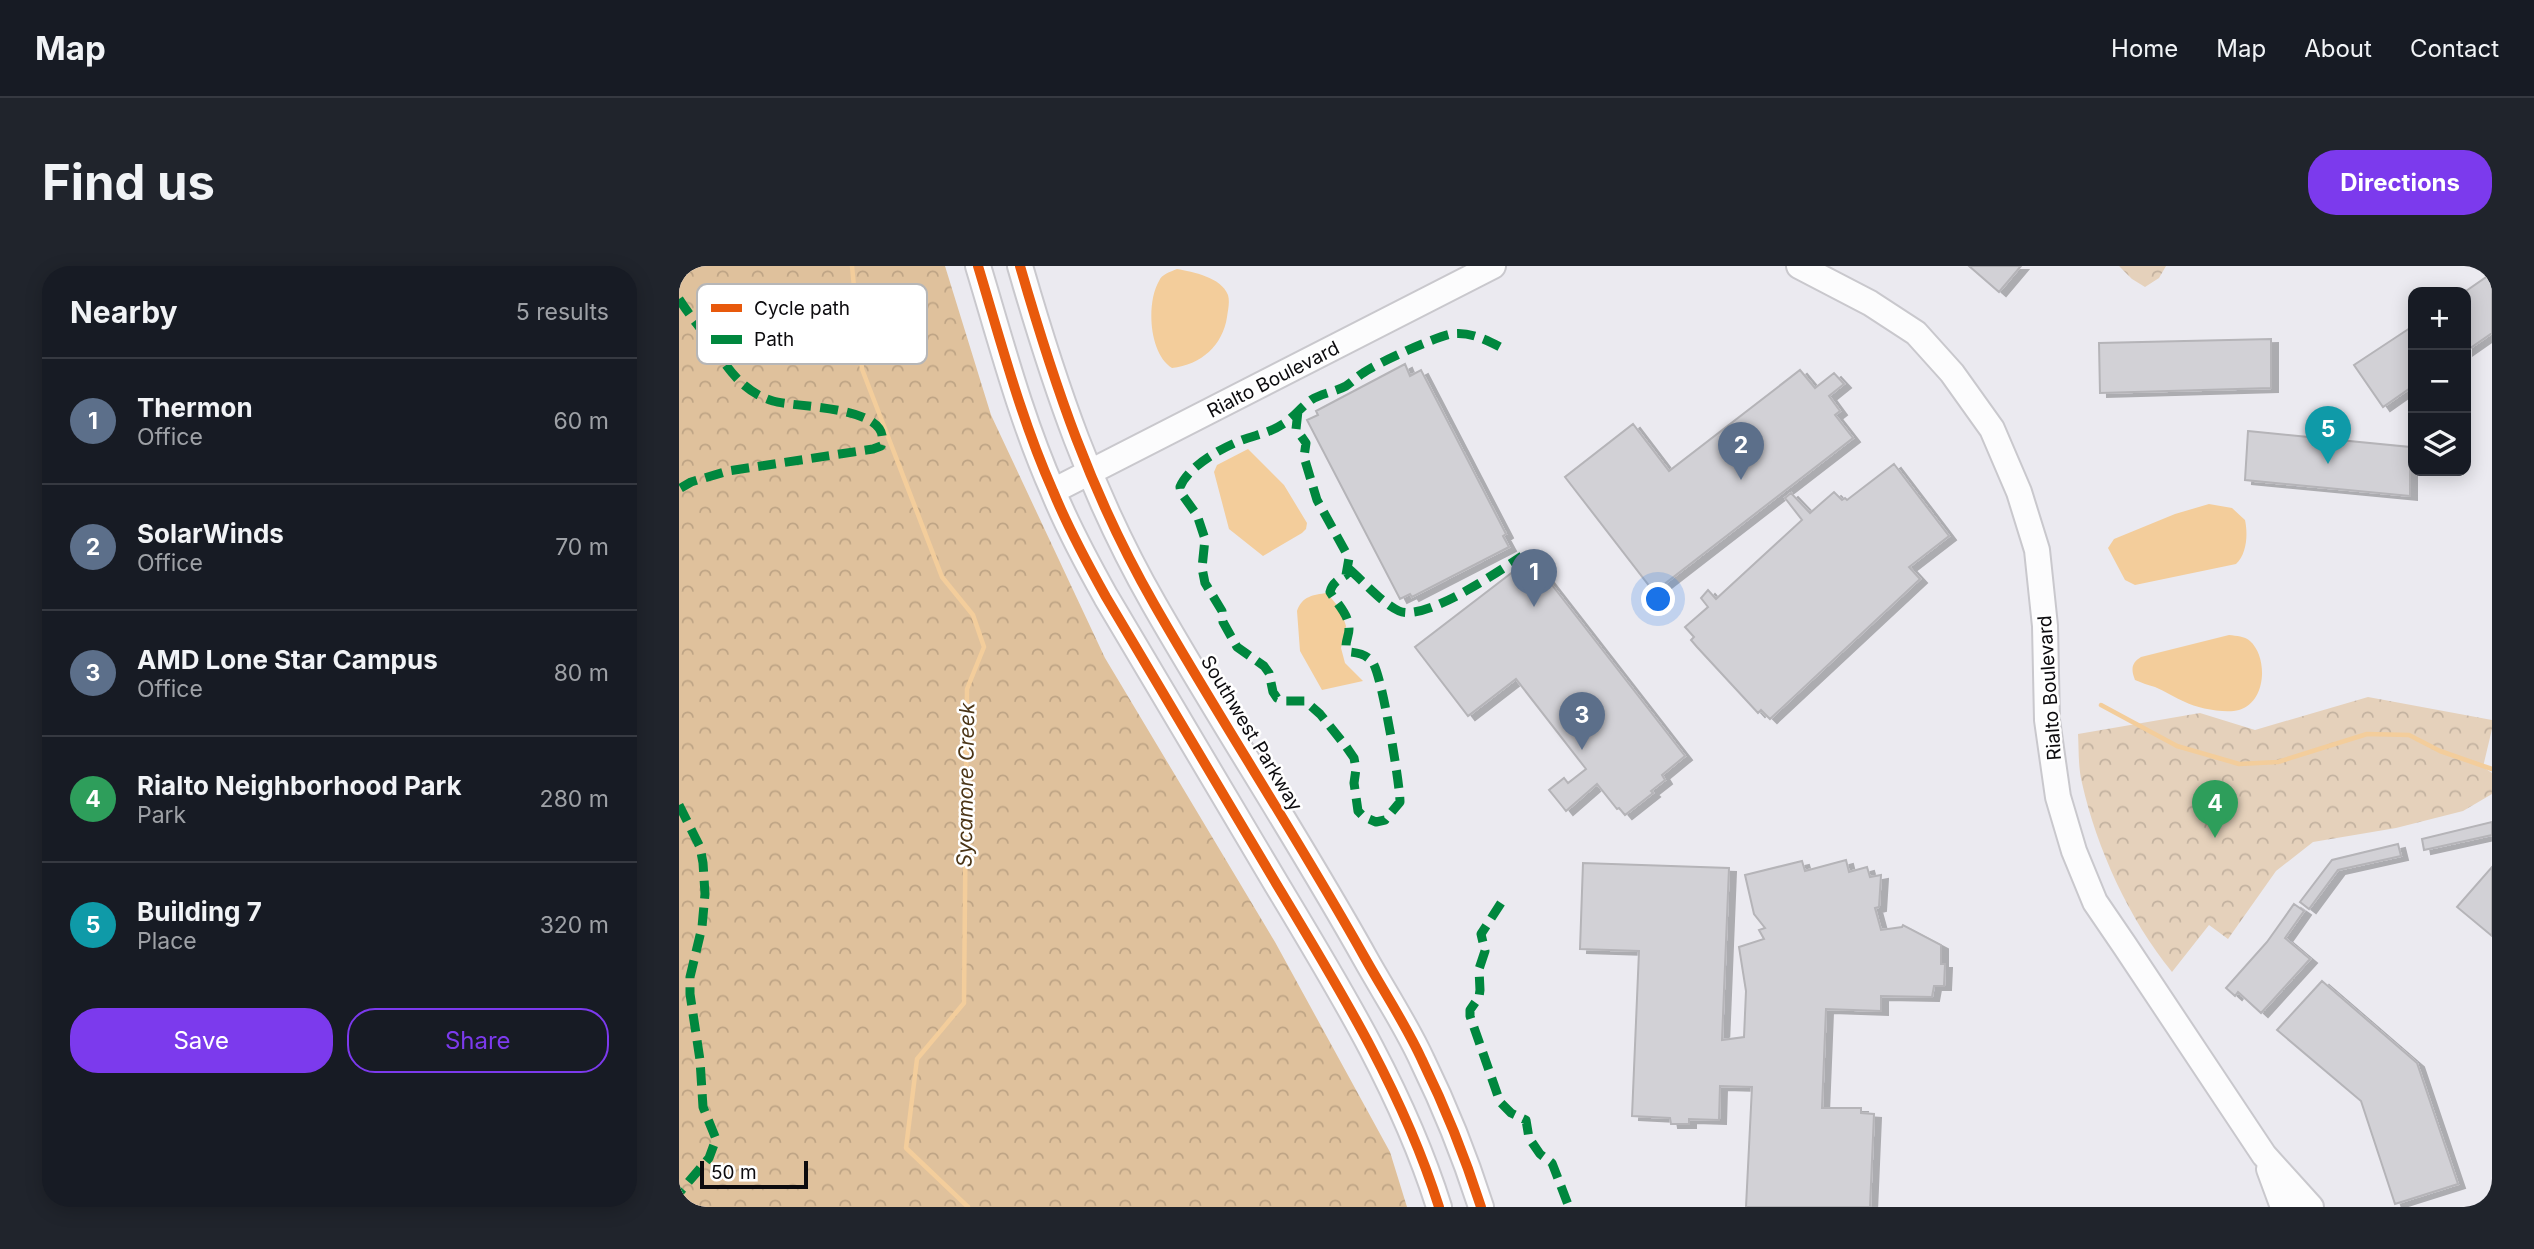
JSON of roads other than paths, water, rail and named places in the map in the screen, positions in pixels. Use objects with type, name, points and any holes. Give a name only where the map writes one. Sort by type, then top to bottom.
[{"type":"main road","points":[[978,266],[1008,366],[1052,491],[1106,597],[1307,934],[1392,1088],[1439,1207]]},
{"type":"main road","name":"Southwest Parkway","points":[[1020,266],[1062,404],[1089,474],[1121,542],[1154,604],[1340,913],[1422,1059],[1452,1128],[1481,1207]]},
{"type":"main road","name":"Rialto Boulevard","points":[[1052,491],[1493,266]]},
{"type":"main road","name":"Rialto Boulevard","points":[[1798,266],[1870,303],[1916,333],[1952,373],[1992,429],[2019,492],[2037,550],[2045,626],[2047,720],[2058,797],[2074,851],[2095,901],[2264,1155],[2311,1207]]},
{"type":"main road","points":[[1307,934],[1340,913]]},
{"type":"main road","name":"Rialto Boulevard","points":[[2264,1155],[2283,1207]]},
{"type":"waterway","name":"Sycamore Creek","points":[[852,266],[854,284]]},
{"type":"waterway","name":"Sycamore Creek","points":[[862,364],[942,577],[973,615],[984,647],[967,689],[964,1003],[917,1059],[906,1148],[968,1207]]},
{"type":"waterway","points":[[2101,705],[2177,746],[2239,764],[2278,762],[2367,734],[2409,735],[2440,751],[2492,769]]},
{"type":"place","name":"Building 7","points":[[2328,464]]},
{"type":"place","name":"SolarWinds","points":[[1741,480]]},
{"type":"place","name":"Thermon","points":[[1534,607]]},
{"type":"place","name":"AMD Lone Star Campus","points":[[1582,750]]},
{"type":"place","name":"Rialto Neighborhood Park","points":[[2215,838]]}]
